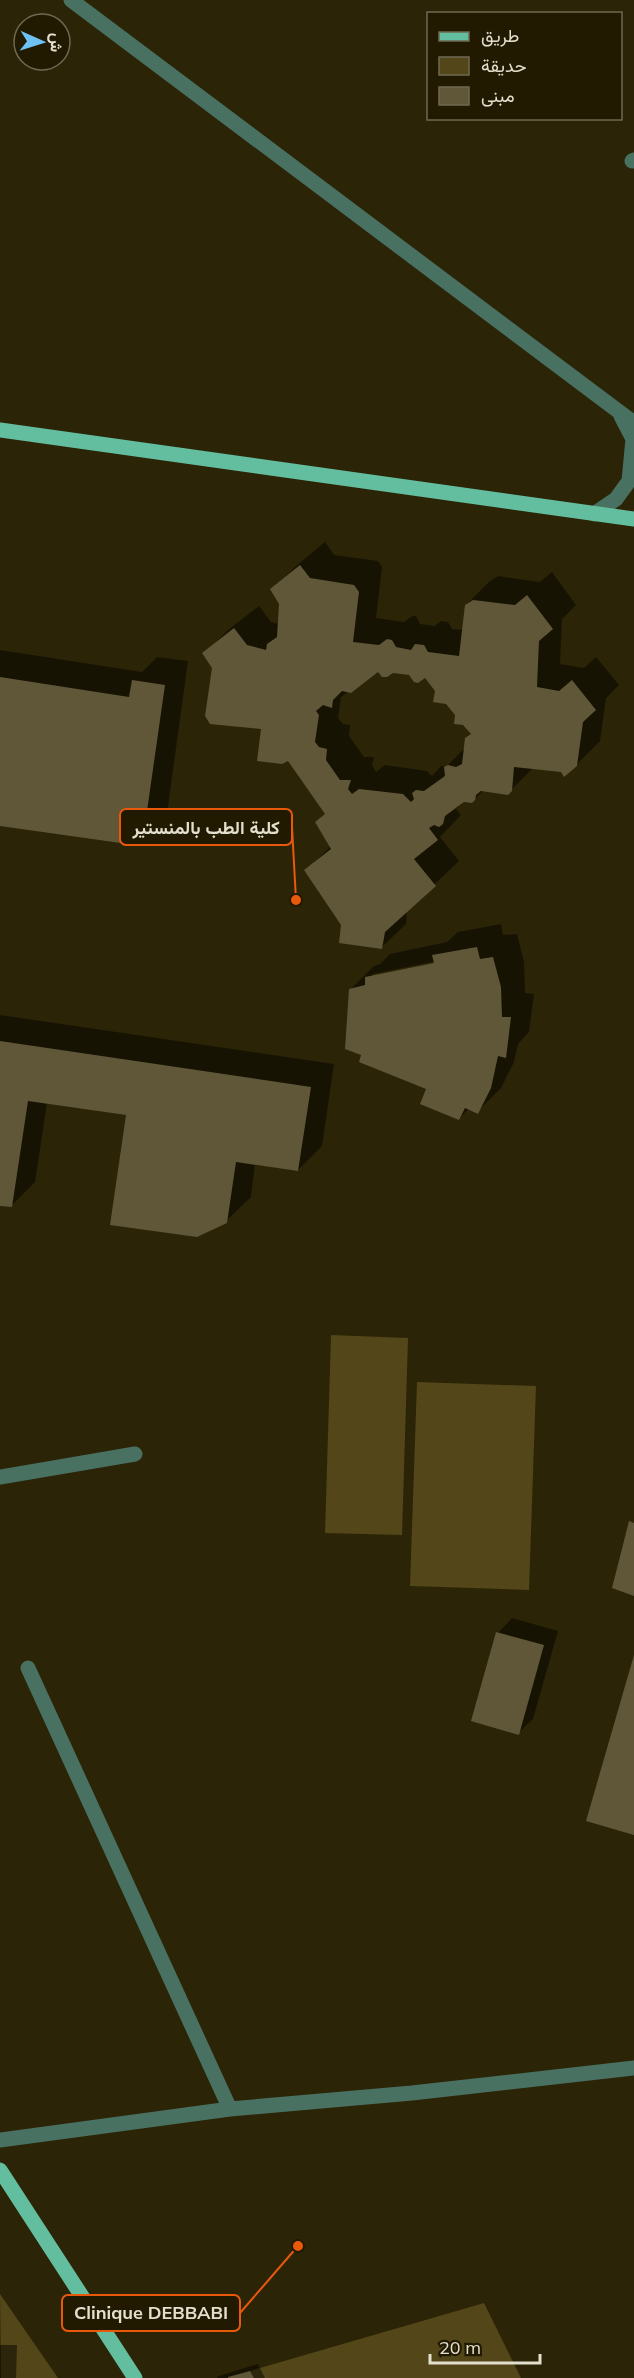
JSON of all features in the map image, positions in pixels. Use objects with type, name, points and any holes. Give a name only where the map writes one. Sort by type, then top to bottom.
[{"type":"main road","points":[[0,430],[634,519]]},
{"type":"main road","points":[[0,2170],[135,2378]]},
{"type":"street","points":[[71,0],[634,423]]},
{"type":"street","points":[[594,514],[616,499],[629,481],[633,439],[620,413]]},
{"type":"street","points":[[0,1477],[135,1454]]},
{"type":"street","points":[[28,1668],[230,2109]]},
{"type":"street","points":[[0,2140],[230,2109],[412,2093],[634,2068]]},
{"type":"green space","points":[[331,1335],[408,1338],[402,1535],[325,1533]]},
{"type":"green space","points":[[417,1382],[536,1386],[529,1590],[410,1586]]},
{"type":"green space","points":[[0,2294],[58,2378],[1,2378]]},
{"type":"green space","points":[[484,2303],[521,2378],[254,2378],[250,2371]]},
{"type":"building","points":[[300,565],[310,578],[354,585],[359,592],[353,642],[379,645],[387,639],[392,640],[396,647],[411,650],[415,644],[424,645],[428,652],[459,656],[465,605],[473,600],[515,605],[527,595],[553,629],[539,641],[537,687],[559,691],[572,680],[596,710],[583,722],[577,766],[564,777],[561,772],[514,767],[512,791],[508,795],[481,791],[472,803],[464,802],[445,816],[443,824],[439,827],[434,825],[429,828],[438,840],[414,859],[436,886],[385,932],[382,949],[339,943],[341,925],[304,870],[331,849],[315,822],[325,814],[288,761],[282,764],[257,761],[261,729],[210,724],[205,716],[212,668],[202,653],[234,628],[247,645],[266,650],[267,644],[277,637],[279,604],[270,589]],"holes":[[[378,672],[382,677],[393,673],[409,675],[414,682],[418,683],[425,678],[435,691],[433,702],[446,704],[455,715],[454,724],[463,725],[471,734],[465,738],[462,764],[456,767],[448,765],[444,767],[445,776],[424,791],[416,790],[412,793],[414,799],[411,802],[403,794],[359,789],[352,794],[348,789],[351,780],[340,780],[326,760],[327,749],[319,747],[315,742],[319,715],[316,711],[323,705],[332,708],[333,700],[342,691],[351,693]]]},
{"type":"building","points":[[0,677],[129,697],[132,680],[165,685],[142,846],[0,826]]},
{"type":"building","points":[[477,947],[480,959],[493,957],[501,987],[502,1017],[511,1017],[506,1058],[498,1056],[491,1088],[478,1114],[465,1108],[459,1120],[420,1104],[426,1089],[359,1062],[361,1055],[345,1049],[349,989],[365,985],[365,977],[434,963],[432,955]]},
{"type":"building","points":[[0,1041],[311,1087],[298,1171],[236,1162],[227,1223],[197,1237],[110,1225],[126,1115],[28,1101],[12,1207],[0,1206]]},
{"type":"building","points":[[629,1521],[634,1523],[634,1596],[612,1588]]},
{"type":"building","points":[[496,1632],[544,1645],[519,1735],[471,1721]]},
{"type":"building","points":[[634,1655],[634,1835],[586,1821]]},
{"type":"building","points":[[250,2371],[254,2378],[228,2378],[228,2377]]},
{"type":"place","name":"كلية الطب بالمنستير","points":[[296,900]]},
{"type":"place","name":"Clinique DEBBABI","points":[[298,2246]]}]
